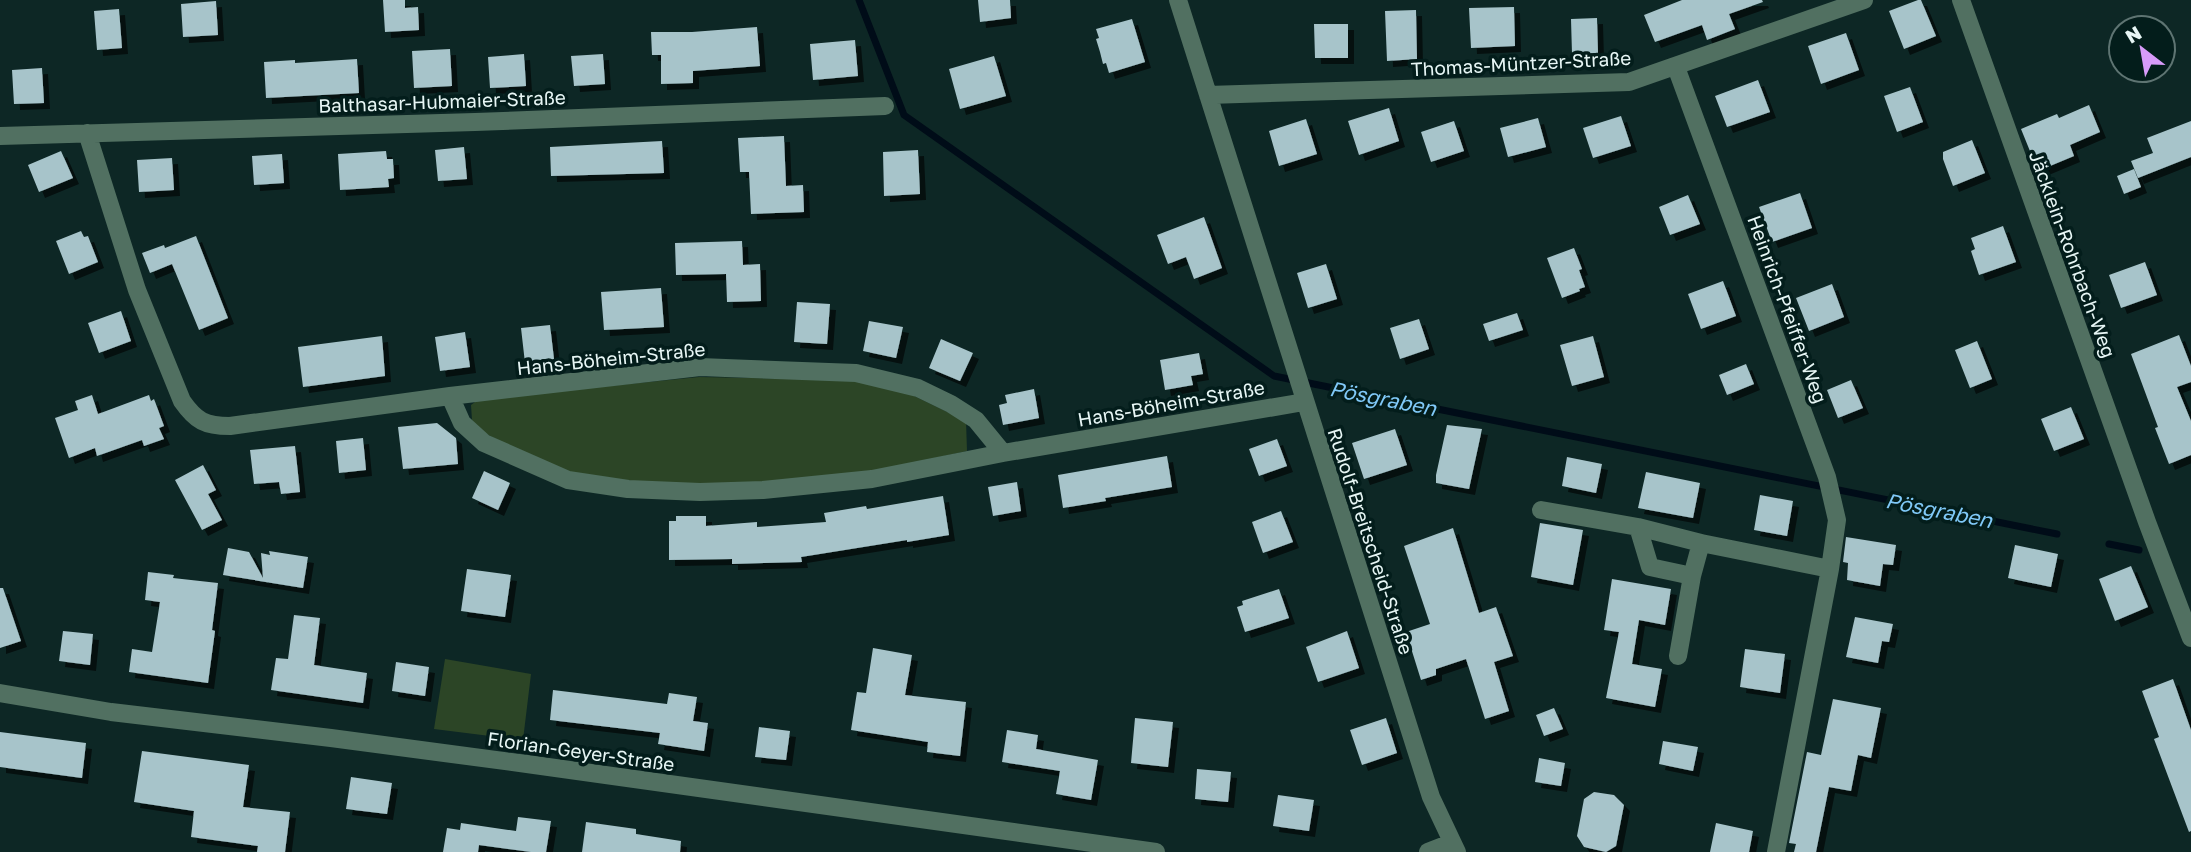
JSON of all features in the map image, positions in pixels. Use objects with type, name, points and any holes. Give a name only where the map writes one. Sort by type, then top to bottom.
[{"type":"street","name":"Rudolf-Breitscheid-Straße","points":[[1178,0],[1431,797],[1454,848]]},
{"type":"street","name":"Thomas-Müntzer-Straße","points":[[1208,96],[1629,82],[1864,0]]},
{"type":"street","name":"Jäcklein-Rohrbach-Weg","points":[[1961,0],[2191,638]]},
{"type":"street","name":"Heinrich-Pfeiffer-Weg","points":[[1676,67],[1830,491],[1837,520],[1776,852]]},
{"type":"street","name":"Balthasar-Hubmaier-Straße","points":[[0,136],[475,122],[885,106]]},
{"type":"street","name":"Hans-Böheim-Straße","points":[[87,133],[137,290],[182,401],[193,417],[215,426],[700,367],[856,373],[919,388],[976,420],[1003,453]]},
{"type":"street","name":"Hans-Böheim-Straße","points":[[450,396],[462,423],[484,443],[568,480],[628,489],[701,492],[790,488],[872,480],[1300,387]]},
{"type":"street","points":[[1541,510],[1638,527],[1701,543],[1830,569]]},
{"type":"street","points":[[1638,527],[1650,567],[1692,576]]},
{"type":"street","points":[[1678,656],[1692,576],[1701,543]]},
{"type":"street","name":"Florian-Geyer-Straße","points":[[0,693],[111,712],[383,745],[1156,852]]},
{"type":"street","points":[[1428,852],[1454,848]]},
{"type":"green space","points":[[699,377],[851,380],[908,393],[966,421],[967,451],[871,472],[763,483],[662,485],[571,473],[514,450],[480,430],[472,420],[471,405],[479,399]]},
{"type":"green space","points":[[445,659],[531,674],[523,740],[434,729]]},
{"type":"building","points":[[383,0],[405,0],[405,8],[418,7],[419,30],[385,32]]},
{"type":"building","points":[[978,0],[1010,0],[1011,18],[980,22]]},
{"type":"building","points":[[1682,0],[1763,2],[1729,14],[1735,29],[1707,40],[1702,25],[1655,42],[1644,15]]},
{"type":"building","points":[[1921,0],[1936,36],[1904,49],[1889,11]]},
{"type":"building","points":[[216,1],[218,35],[183,37],[181,4]]},
{"type":"building","points":[[1514,7],[1515,46],[1471,48],[1469,8]]},
{"type":"building","points":[[119,9],[122,48],[97,50],[94,11]]},
{"type":"building","points":[[1416,10],[1417,59],[1387,61],[1385,11]]},
{"type":"building","points":[[1597,18],[1598,53],[1572,54],[1571,19]]},
{"type":"building","points":[[1132,19],[1145,62],[1109,73],[1106,63],[1103,64],[1096,29]]},
{"type":"building","points":[[1314,24],[1348,24],[1348,58],[1315,58]]},
{"type":"building","points":[[757,27],[760,66],[693,71],[693,83],[661,84],[661,55],[652,55],[651,32]]},
{"type":"building","points":[[1846,33],[1859,70],[1821,84],[1808,46]]},
{"type":"building","points":[[855,40],[858,76],[813,80],[810,44]]},
{"type":"building","points":[[450,49],[452,86],[414,88],[412,51]]},
{"type":"building","points":[[524,54],[526,86],[490,88],[488,57]]},
{"type":"building","points":[[603,54],[605,84],[574,86],[571,56]]},
{"type":"building","points":[[994,56],[1006,96],[960,109],[949,69]]},
{"type":"building","points":[[357,59],[359,93],[266,98],[264,62]]},
{"type":"building","points":[[42,68],[44,103],[14,104],[12,70]]},
{"type":"building","points":[[1758,80],[1770,112],[1727,127],[1715,96]]},
{"type":"building","points":[[1910,87],[1923,122],[1897,132],[1884,96]]},
{"type":"building","points":[[2089,105],[2100,132],[2070,145],[2074,156],[2038,171],[2021,129],[2057,114],[2059,118]]},
{"type":"building","points":[[1389,108],[1399,141],[1359,155],[1348,121]]},
{"type":"building","points":[[1621,116],[1631,146],[1593,158],[1583,128]]},
{"type":"building","points":[[1538,118],[1546,147],[1508,157],[1500,128]]},
{"type":"building","points":[[1306,119],[1317,154],[1279,166],[1269,131]]},
{"type":"building","points":[[1454,121],[1464,151],[1431,162],[1421,132]]},
{"type":"building","points":[[2191,121],[2191,157],[2138,178],[2131,161],[2153,153],[2147,138]]},
{"type":"building","points":[[784,136],[786,186],[803,185],[804,212],[751,214],[749,172],[740,172],[738,138]]},
{"type":"building","points":[[1972,140],[1985,173],[1953,186],[1943,152]]},
{"type":"building","points":[[662,141],[664,173],[551,176],[550,147]]},
{"type":"building","points":[[464,147],[467,179],[438,181],[435,150]]},
{"type":"building","points":[[918,150],[920,194],[884,196],[883,152]]},
{"type":"building","points":[[61,151],[73,178],[39,192],[28,165]]},
{"type":"building","points":[[386,151],[387,159],[393,159],[394,178],[388,179],[389,187],[340,190],[338,154]]},
{"type":"building","points":[[282,154],[284,183],[254,185],[252,156]]},
{"type":"building","points":[[172,158],[174,190],[139,192],[137,160]]},
{"type":"building","points":[[2134,169],[2141,187],[2124,194],[2117,176]]},
{"type":"building","points":[[1800,193],[1812,228],[1772,242],[1759,207]]},
{"type":"building","points":[[1688,195],[1700,224],[1670,235],[1659,207]]},
{"type":"building","points":[[1204,217],[1222,268],[1194,279],[1186,257],[1168,264],[1157,235]]},
{"type":"building","points":[[2003,226],[2016,262],[1979,275],[1971,251],[1975,249],[1971,238]]},
{"type":"building","points":[[81,231],[84,237],[88,236],[98,262],[69,274],[56,241]]},
{"type":"building","points":[[196,236],[228,318],[199,330],[172,264],[150,273],[142,253],[164,245],[165,248]]},
{"type":"building","points":[[742,241],[743,265],[760,264],[761,301],[727,302],[726,274],[676,275],[675,243]]},
{"type":"building","points":[[1574,248],[1585,287],[1562,298],[1547,258]]},
{"type":"building","points":[[2145,262],[2157,295],[2121,308],[2109,275]]},
{"type":"building","points":[[1326,264],[1337,299],[1308,308],[1297,273]]},
{"type":"building","points":[[1723,281],[1736,316],[1701,329],[1688,294]]},
{"type":"building","points":[[1832,284],[1844,317],[1809,331],[1796,298]]},
{"type":"building","points":[[661,288],[664,327],[604,330],[601,292]]},
{"type":"building","points":[[797,302],[830,304],[827,344],[794,342]]},
{"type":"building","points":[[121,311],[131,341],[99,353],[88,323]]},
{"type":"building","points":[[1517,313],[1523,330],[1489,341],[1483,324]]},
{"type":"building","points":[[1419,319],[1429,349],[1400,359],[1390,328]]},
{"type":"building","points":[[869,321],[903,327],[896,358],[863,351]]},
{"type":"building","points":[[550,325],[554,359],[525,363],[521,328]]},
{"type":"building","points":[[465,332],[470,367],[440,371],[435,337]]},
{"type":"building","points":[[2179,335],[2191,366],[2191,382],[2177,387],[2191,421],[2191,455],[2169,464],[2131,354]]},
{"type":"building","points":[[382,336],[385,376],[303,387],[298,347]]},
{"type":"building","points":[[1593,336],[1604,377],[1572,386],[1560,345]]},
{"type":"building","points":[[941,339],[973,353],[960,381],[929,368]]},
{"type":"building","points":[[1977,341],[1992,379],[1970,388],[1955,350]]},
{"type":"building","points":[[1199,353],[1203,374],[1191,376],[1193,385],[1165,390],[1160,360]]},
{"type":"building","points":[[1746,364],[1754,384],[1727,395],[1719,375]]},
{"type":"building","points":[[1851,380],[1863,408],[1838,418],[1827,390]]},
{"type":"building","points":[[1034,389],[1039,418],[1003,425],[999,405],[1007,403],[1005,395]]},
{"type":"building","points":[[92,395],[98,414],[149,395],[151,401],[154,399],[164,426],[159,428],[164,439],[144,446],[142,440],[97,456],[95,448],[69,458],[55,418],[78,410],[75,401]]},
{"type":"building","points":[[2071,407],[2084,439],[2054,451],[2041,419]]},
{"type":"building","points":[[437,423],[456,438],[458,464],[403,469],[398,427]]},
{"type":"building","points":[[1447,425],[1482,429],[1469,489],[1436,483]]},
{"type":"building","points":[[1395,429],[1407,465],[1364,479],[1352,443]]},
{"type":"building","points":[[363,438],[366,470],[339,473],[336,441]]},
{"type":"building","points":[[1277,439],[1287,466],[1259,476],[1249,449]]},
{"type":"building","points":[[295,446],[300,492],[281,494],[279,482],[254,484],[250,450]]},
{"type":"building","points":[[1167,456],[1172,487],[1063,508],[1058,475]]},
{"type":"building","points":[[1567,457],[1602,464],[1596,493],[1562,486]]},
{"type":"building","points":[[203,465],[216,490],[208,494],[222,520],[202,530],[175,480]]},
{"type":"building","points":[[484,471],[510,483],[498,510],[472,498]]},
{"type":"building","points":[[1646,472],[1700,483],[1693,518],[1638,508]]},
{"type":"building","points":[[1017,482],[1021,511],[993,516],[988,487]]},
{"type":"building","points":[[1760,495],[1793,501],[1787,536],[1754,530]]},
{"type":"building","points":[[943,496],[949,535],[801,557],[802,562],[732,564],[732,559],[669,560],[669,521],[676,521],[676,516],[706,516],[706,526],[757,522],[757,527],[826,522],[824,513],[866,506],[867,509]]},
{"type":"building","points":[[1281,511],[1293,542],[1263,553],[1252,522]]},
{"type":"building","points":[[1540,523],[1583,530],[1573,585],[1531,577]]},
{"type":"building","points":[[1453,528],[1479,613],[1496,607],[1513,656],[1494,662],[1509,711],[1485,719],[1466,659],[1436,669],[1436,675],[1421,680],[1406,632],[1430,624],[1404,546]]},
{"type":"building","points":[[1846,537],[1896,545],[1893,565],[1883,564],[1880,586],[1847,580],[1848,563],[1843,562]]},
{"type":"building","points":[[2015,545],[2058,554],[2051,587],[2008,578]]},
{"type":"building","points":[[228,548],[249,552],[263,578],[261,553],[270,555],[269,551],[308,557],[303,588],[223,575]]},
{"type":"building","points":[[2131,566],[2148,607],[2115,621],[2099,579]]},
{"type":"building","points":[[467,569],[511,575],[505,617],[461,611]]},
{"type":"building","points":[[148,572],[218,583],[208,683],[129,672],[132,649],[152,652],[160,602],[145,600]]},
{"type":"building","points":[[1612,579],[1671,589],[1665,625],[1639,620],[1632,664],[1662,669],[1655,707],[1606,698],[1619,632],[1604,630]]},
{"type":"building","points":[[0,588],[3,588],[21,641],[0,648]]},
{"type":"building","points":[[1279,589],[1289,618],[1245,632],[1237,607],[1243,605],[1242,601]]},
{"type":"building","points":[[294,615],[320,618],[314,665],[367,673],[363,703],[271,690],[276,658],[288,659]]},
{"type":"building","points":[[1855,617],[1893,624],[1889,642],[1882,641],[1878,663],[1846,657]]},
{"type":"building","points":[[63,631],[93,634],[90,665],[59,661]]},
{"type":"building","points":[[1347,631],[1359,668],[1318,682],[1306,647]]},
{"type":"building","points":[[873,648],[912,655],[905,695],[966,702],[960,756],[927,752],[928,742],[851,730],[857,692],[866,693]]},
{"type":"building","points":[[1745,649],[1785,654],[1780,693],[1740,687]]},
{"type":"building","points":[[396,662],[429,667],[425,696],[392,691]]},
{"type":"building","points":[[2173,679],[2191,730],[2189,832],[2154,739],[2159,737],[2142,691]]},
{"type":"building","points":[[553,690],[667,704],[669,693],[697,697],[693,721],[708,723],[704,751],[658,744],[660,733],[550,720]]},
{"type":"building","points":[[1833,699],[1881,708],[1871,758],[1858,755],[1851,791],[1829,787],[1816,852],[1794,852],[1796,844],[1789,843],[1807,752],[1821,755]]},
{"type":"building","points":[[1554,708],[1563,729],[1544,736],[1536,715]]},
{"type":"building","points":[[1135,718],[1173,722],[1168,767],[1131,763]]},
{"type":"building","points":[[1386,718],[1397,753],[1362,765],[1350,730]]},
{"type":"building","points":[[759,727],[790,731],[786,760],[755,757]]},
{"type":"building","points":[[1007,730],[1038,735],[1036,749],[1098,760],[1091,800],[1056,794],[1060,771],[1002,762]]},
{"type":"building","points":[[0,732],[86,743],[82,778],[0,767]]},
{"type":"building","points":[[1663,741],[1698,747],[1693,771],[1659,764]]},
{"type":"building","points":[[142,751],[249,765],[243,807],[290,812],[285,852],[257,852],[258,846],[191,837],[194,811],[134,802]]},
{"type":"building","points":[[1539,758],[1565,763],[1561,786],[1535,782]]},
{"type":"building","points":[[1197,769],[1231,772],[1228,802],[1195,799]]},
{"type":"building","points":[[351,777],[392,783],[387,814],[346,809]]},
{"type":"building","points":[[1594,792],[1614,795],[1624,805],[1616,846],[1606,852],[1584,847],[1577,836],[1584,799]]},
{"type":"building","points":[[1278,795],[1314,800],[1309,831],[1273,826]]},
{"type":"building","points":[[518,817],[551,821],[546,852],[479,845],[478,852],[443,852],[447,828],[460,830],[461,823],[516,831]]},
{"type":"building","points":[[586,822],[636,829],[636,834],[681,841],[680,852],[582,852]]},
{"type":"building","points":[[1716,823],[1753,831],[1749,852],[1710,852]]},
{"type":"waterway","name":"Pösgraben","points":[[859,0],[904,115],[1274,376],[2057,534]]},
{"type":"waterway","name":"Pösgraben","points":[[2109,544],[2139,550]]}]
